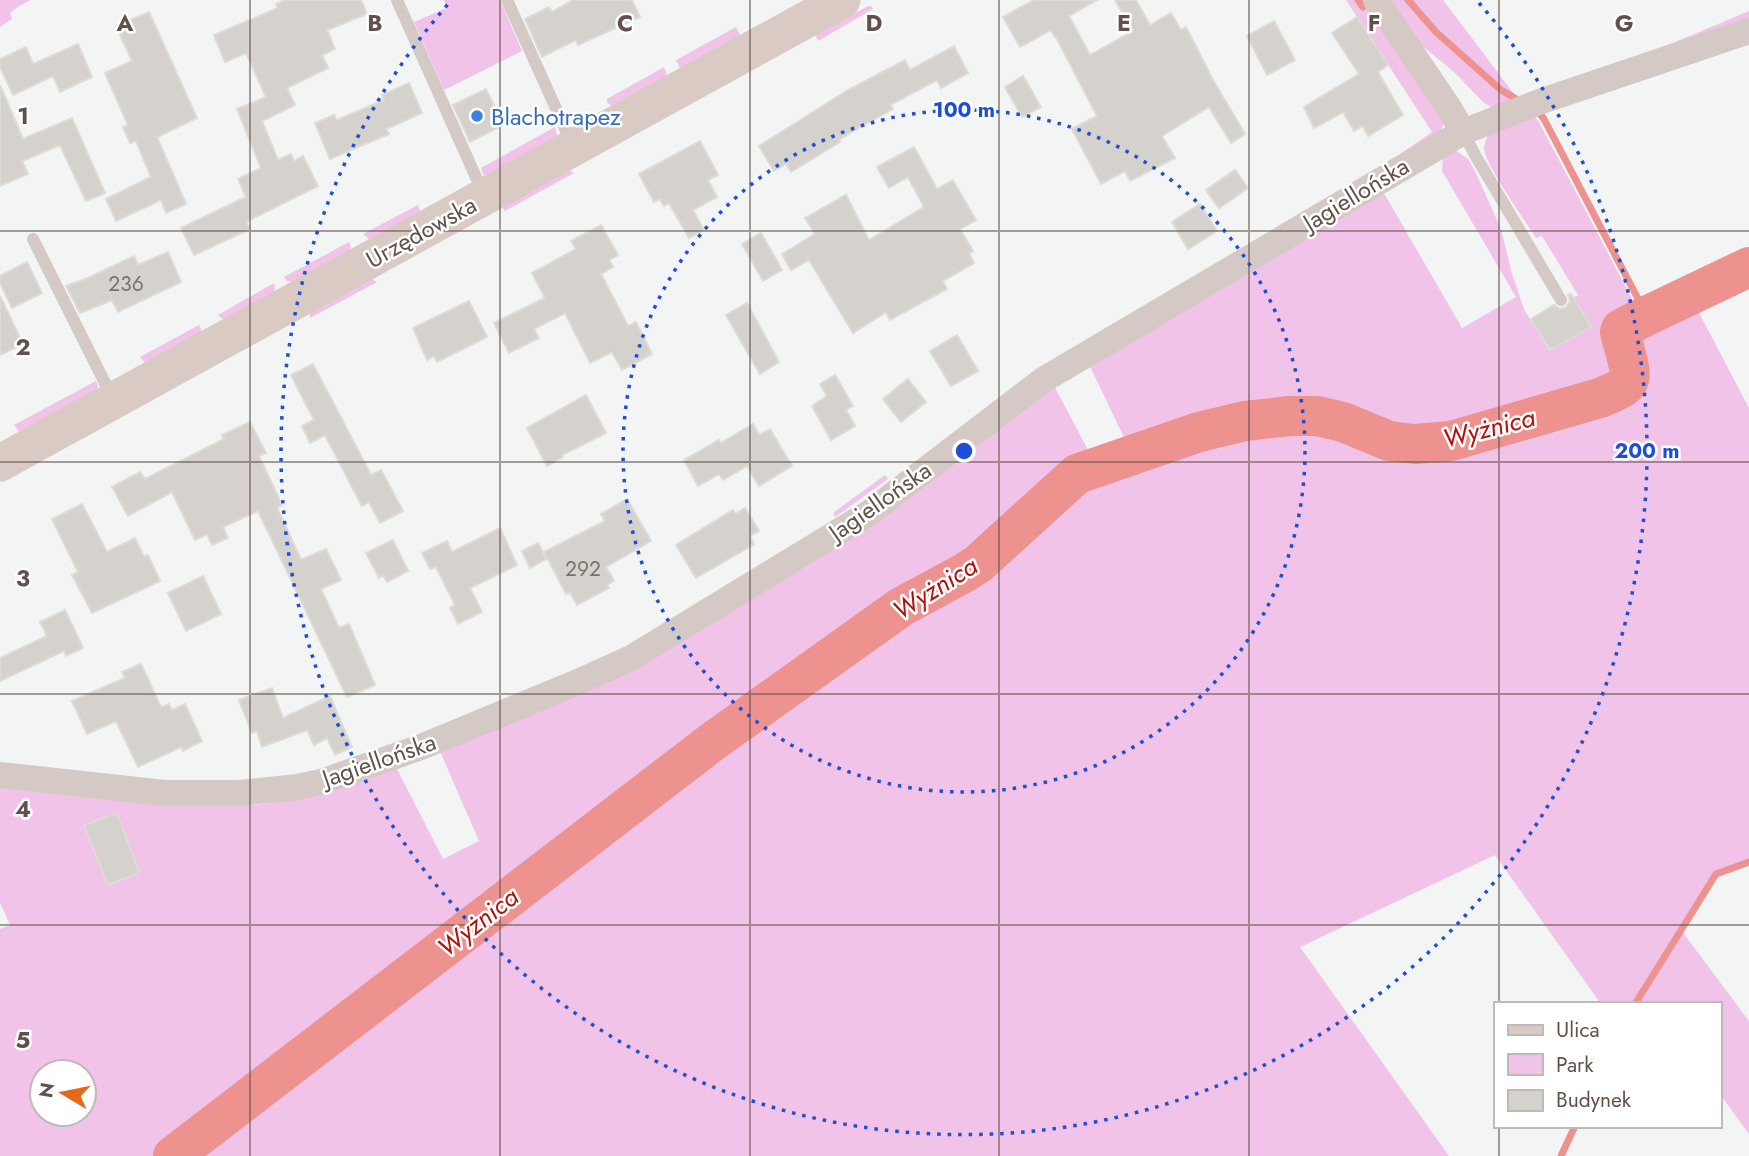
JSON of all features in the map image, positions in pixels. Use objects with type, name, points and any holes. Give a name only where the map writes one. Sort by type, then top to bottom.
[{"type":"street","name":"Urzędowska","points":[[0,464],[842,0]]},
{"type":"street","points":[[1376,0],[1463,132]]},
{"type":"street","name":"Jagiellońska","points":[[0,775],[165,793],[240,793],[298,787],[321,782],[409,751],[573,684],[631,658],[870,513],[1043,380],[1463,132],[1539,102],[1749,31]]},
{"type":"lane","points":[[397,0],[484,197]]},
{"type":"lane","points":[[507,0],[574,148]]},
{"type":"lane","points":[[1463,132],[1561,300]]},
{"type":"lane","points":[[33,239],[114,401]]},
{"type":"green space","points":[[0,0],[31,0],[10,13],[12,19],[0,27]]},
{"type":"green space","points":[[444,0],[500,0],[522,51],[444,90],[414,22],[447,8]]},
{"type":"green space","points":[[1346,0],[1369,0],[1444,124],[1440,132],[1393,159],[1432,132]]},
{"type":"green space","points":[[1386,0],[1443,0],[1518,99],[1635,59],[1749,11],[1749,23],[1497,108],[1483,102],[1454,72],[1415,40]]},
{"type":"green space","points":[[868,6],[873,9],[818,41],[817,34]]},
{"type":"green space","points":[[736,27],[741,37],[680,69],[676,60]]},
{"type":"green space","points":[[664,67],[666,78],[612,107],[607,102],[607,99]]},
{"type":"green space","points":[[1532,112],[1638,310],[1686,288],[1749,408],[1749,862],[1716,874],[1681,930],[1749,1021],[1749,1134],[1721,1096],[1721,1002],[1600,1002],[1495,855],[1300,947],[1449,1156],[0,1156],[0,929],[10,925],[0,903],[0,782],[163,801],[255,805],[292,799],[395,765],[443,859],[479,841],[439,749],[607,678],[1052,382],[1094,461],[1129,448],[1086,358],[1381,188],[1462,328],[1516,297],[1442,171],[1443,156],[1455,150],[1468,159],[1475,171],[1501,229],[1524,309],[1549,350],[1591,327],[1573,298],[1578,295],[1542,236],[1536,238],[1507,193],[1491,167],[1484,149],[1489,133]]},
{"type":"green space","points":[[555,127],[555,139],[489,177],[483,175],[481,168]]},
{"type":"green space","points":[[569,170],[574,173],[505,211],[503,209],[505,205]]},
{"type":"green space","points":[[418,205],[420,211],[370,240],[363,234]]},
{"type":"green space","points":[[349,242],[349,251],[291,282],[284,277]]},
{"type":"green space","points":[[372,279],[377,282],[310,318],[310,313]]},
{"type":"green space","points":[[274,283],[273,293],[226,320],[218,315]]},
{"type":"green space","points":[[199,325],[201,334],[146,364],[140,357]]},
{"type":"green space","points":[[96,381],[96,391],[19,432],[14,425]]},
{"type":"green space","points":[[885,475],[888,479],[835,517],[833,513]]},
{"type":"building","points":[[286,0],[361,0],[367,14],[327,30],[335,49],[322,55],[328,68],[287,88],[295,105],[262,121],[278,160],[291,154],[294,161],[303,156],[318,186],[246,222],[250,229],[194,255],[181,228],[246,197],[238,179],[261,168],[237,109],[266,97],[246,53],[225,62],[214,35],[278,8],[276,4]]},
{"type":"building","points":[[573,0],[632,0],[640,17],[578,45],[576,40],[542,57],[525,19],[549,7],[552,12]]},
{"type":"building","points":[[1034,0],[1097,0],[1069,16],[1090,55],[1133,31],[1115,0],[1136,0],[1150,25],[1171,13],[1181,30],[1186,27],[1245,134],[1231,143],[1209,107],[1162,136],[1175,158],[1130,181],[1125,171],[1101,184],[1072,129],[1097,116],[1056,37],[1051,30],[1020,47],[1003,17]]},
{"type":"building","points":[[149,12],[197,118],[157,137],[186,204],[166,213],[161,200],[116,221],[106,199],[151,177],[136,141],[130,143],[123,127],[128,125],[105,73],[132,61],[116,26]]},
{"type":"building","points":[[1357,17],[1388,65],[1378,72],[1403,115],[1368,136],[1363,126],[1354,131],[1343,112],[1314,128],[1304,107],[1359,74],[1332,33]]},
{"type":"building","points":[[1274,21],[1295,60],[1267,75],[1247,36]]},
{"type":"building","points":[[78,44],[92,77],[60,92],[53,76],[13,95],[0,67],[0,59],[26,47],[33,64]]},
{"type":"building","points":[[954,46],[968,73],[941,88],[937,80],[890,105],[893,109],[848,134],[839,140],[840,142],[791,172],[786,164],[774,171],[759,146],[848,90],[905,60],[910,70]]},
{"type":"building","points":[[1023,76],[1041,107],[1022,117],[1005,87]]},
{"type":"building","points":[[409,83],[422,113],[386,129],[389,134],[330,159],[315,123],[334,115],[337,120],[384,100],[382,95]]},
{"type":"building","points":[[0,85],[23,139],[72,118],[105,193],[86,201],[60,145],[22,161],[28,174],[0,186]]},
{"type":"building","name":"Blachotrapez","points":[[486,89],[503,125],[470,142],[453,105]]},
{"type":"building","points":[[700,141],[718,175],[708,180],[717,197],[693,210],[704,230],[689,238],[669,203],[664,206],[660,199],[654,202],[639,174]]},
{"type":"building","points":[[914,147],[937,189],[953,180],[976,220],[960,229],[973,251],[969,253],[974,263],[943,281],[947,289],[890,320],[886,312],[853,333],[809,260],[791,270],[782,254],[815,234],[805,218],[846,195],[869,240],[924,207],[908,177],[889,188],[877,167]]},
{"type":"building","points":[[1235,170],[1248,188],[1219,208],[1206,190]]},
{"type":"building","points":[[1200,204],[1217,231],[1188,249],[1172,222]]},
{"type":"building","points":[[601,225],[618,255],[609,260],[613,267],[601,274],[628,326],[636,322],[652,354],[622,370],[612,352],[590,363],[565,313],[534,329],[539,338],[509,353],[494,323],[545,298],[532,273],[576,249],[571,241]]},
{"type":"building","points":[[761,233],[782,270],[763,281],[742,244]]},
{"type":"building","points":[[168,252],[181,282],[118,312],[112,300],[80,313],[66,286],[134,256],[138,265]]},
{"type":"building","points":[[27,262],[42,293],[12,308],[0,283],[0,276]]},
{"type":"building","points":[[1571,294],[1591,327],[1550,350],[1531,319],[1554,305],[1560,309],[1566,307],[1570,301],[1568,295]]},
{"type":"building","points":[[0,296],[23,344],[0,355]]},
{"type":"building","points":[[469,301],[487,337],[437,362],[434,356],[427,360],[413,328]]},
{"type":"building","points":[[747,303],[779,362],[760,374],[726,315]]},
{"type":"building","points":[[957,335],[978,371],[951,386],[930,351]]},
{"type":"building","points":[[313,364],[371,475],[381,470],[403,511],[380,523],[369,502],[362,506],[325,435],[310,443],[302,426],[314,420],[291,375]]},
{"type":"building","points":[[835,375],[853,406],[846,410],[855,426],[831,440],[812,406],[827,396],[820,384]]},
{"type":"building","points":[[908,379],[926,402],[901,422],[883,399]]},
{"type":"building","points":[[586,395],[606,433],[562,455],[563,457],[547,466],[527,428]]},
{"type":"building","points":[[250,422],[266,453],[259,456],[282,505],[277,507],[301,560],[326,549],[341,580],[321,589],[339,628],[349,624],[375,685],[347,697],[258,511],[223,527],[228,538],[212,545],[207,534],[195,540],[172,492],[128,516],[112,487],[140,472],[145,479],[224,439],[222,435]]},
{"type":"building","points":[[753,424],[759,435],[770,429],[792,466],[759,486],[747,466],[723,480],[719,474],[698,486],[684,460]]},
{"type":"building","points":[[627,499],[651,541],[606,567],[614,581],[607,585],[609,588],[577,605],[570,592],[566,594],[544,552],[605,521],[601,514]]},
{"type":"building","points":[[82,504],[107,552],[135,538],[144,557],[148,555],[160,581],[92,613],[72,575],[78,572],[52,519]]},
{"type":"building","points":[[745,508],[759,531],[750,536],[754,544],[696,578],[676,545],[733,510],[735,514]]},
{"type":"building","points":[[500,528],[517,565],[470,588],[482,612],[458,624],[450,608],[455,605],[436,567],[430,569],[422,553],[447,541],[452,552]]},
{"type":"building","points":[[393,540],[408,571],[387,582],[383,575],[379,578],[366,553]]},
{"type":"building","points":[[538,543],[546,559],[530,568],[522,551]]},
{"type":"building","points":[[203,576],[221,614],[186,631],[168,593]]},
{"type":"building","points":[[65,610],[83,648],[66,656],[64,651],[0,681],[0,658],[47,636],[40,622]]},
{"type":"building","points":[[141,664],[161,707],[169,704],[172,710],[185,704],[202,741],[183,751],[181,747],[138,767],[116,721],[87,734],[72,701],[125,678],[122,672]]},
{"type":"building","points":[[272,688],[283,718],[330,696],[352,747],[335,755],[327,738],[314,745],[307,730],[262,747],[257,731],[252,733],[239,700]]},
{"type":"building","points":[[117,813],[139,873],[108,885],[84,825]]},
{"type":"waterway","points":[[1358,0],[1363,7]]},
{"type":"waterway","points":[[1408,0],[1436,32],[1501,90],[1518,100]]},
{"type":"waterway","points":[[1537,110],[1647,316]]},
{"type":"waterway","name":"Wyżnica","points":[[173,1156],[712,742],[901,607],[978,564],[1077,474],[1199,432],[1245,421],[1317,416],[1343,422],[1389,441],[1415,444],[1451,441],[1603,397],[1628,382],[1629,366],[1621,329],[1749,267]]},
{"type":"waterway","points":[[1636,1002],[1716,874],[1749,862]]},
{"type":"waterway","points":[[1561,1156],[1574,1128]]},
{"type":"place","name":"Blachotrapez","points":[[477,116]]}]
